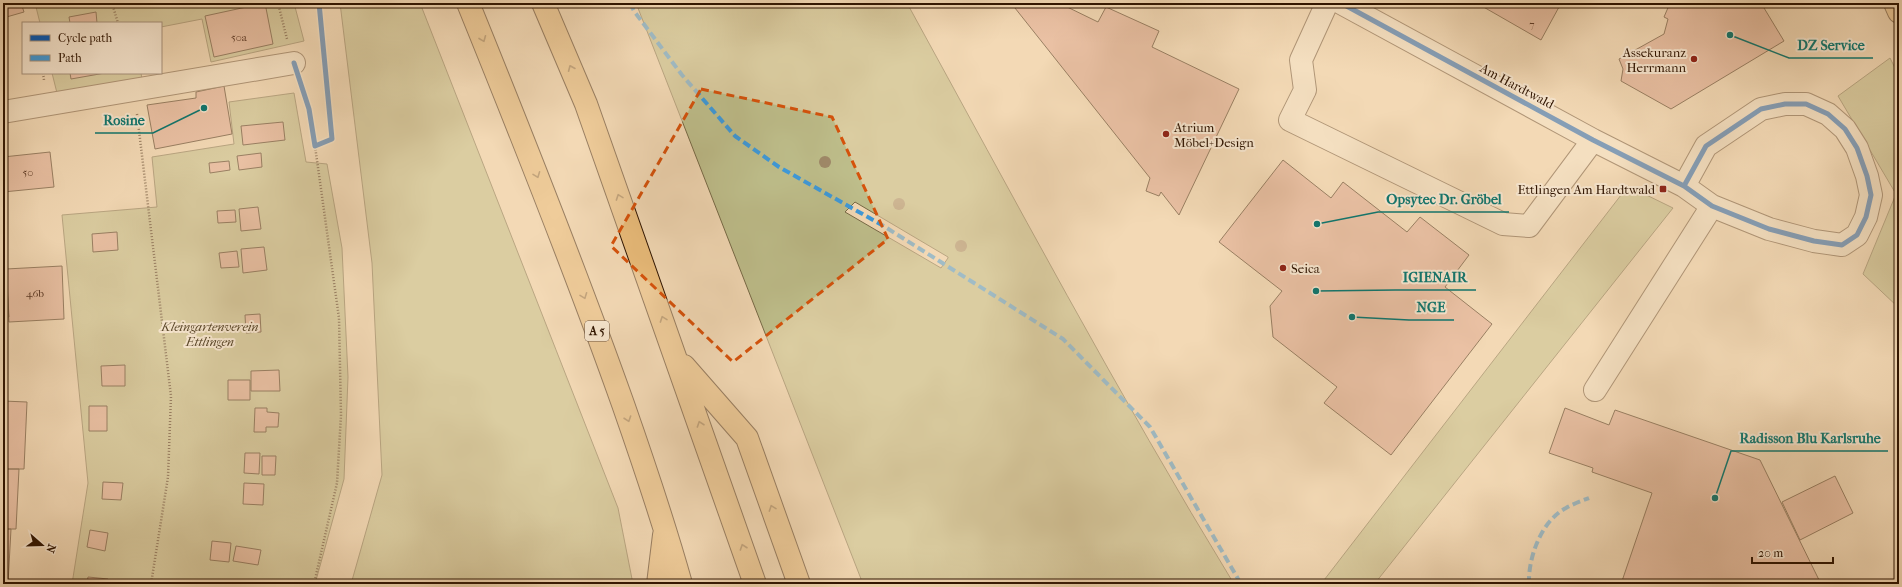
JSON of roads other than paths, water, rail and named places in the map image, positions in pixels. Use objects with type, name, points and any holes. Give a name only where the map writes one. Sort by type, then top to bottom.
[{"type":"highway","name":"A 5","points":[[468,3],[523,138],[598,333],[665,526],[681,584]]},
{"type":"highway","points":[[543,3],[586,104],[676,356],[755,584]]},
{"type":"highway","points":[[1895,3],[1899,12]]},
{"type":"highway","points":[[676,356],[747,438],[799,584]]},
{"type":"highway","points":[[658,584],[665,526]]},
{"type":"street","points":[[1327,3],[1301,60],[1305,90],[1290,120],[1503,224],[1529,226],[1593,140]]},
{"type":"street","name":"Am Hardtwald","points":[[1341,3],[1593,140],[1684,186],[1712,206],[1769,229],[1814,241],[1842,245],[1857,235],[1866,217],[1871,195],[1867,176],[1857,148],[1845,129],[1828,114],[1806,104],[1785,104],[1761,109],[1706,146],[1684,186]]},
{"type":"street","points":[[3,112],[294,63]]},
{"type":"street","points":[[1595,390],[1712,206]]},
{"type":"place","name":"DZ Service","points":[[1730,35]]},
{"type":"place","name":"Assekuranz Herrmann","points":[[1694,59]]},
{"type":"place","name":"Rosine","points":[[204,108]]},
{"type":"place","name":"Atrium Möbel+Design","points":[[1166,134]]},
{"type":"place","name":"Ettlingen Am Hardtwald","points":[[1663,189]]},
{"type":"place","name":"Opsytec Dr. Gröbel","points":[[1317,224]]},
{"type":"place","name":"Seica","points":[[1283,268]]},
{"type":"place","name":"IGIENAIR","points":[[1316,291]]},
{"type":"place","name":"NGE","points":[[1352,317]]},
{"type":"place","name":"Radisson Blu Karlsruhe","points":[[1715,498]]},
{"type":"park label","name":"Kleingartenverein Ettlingen","points":[[210,334]]}]
